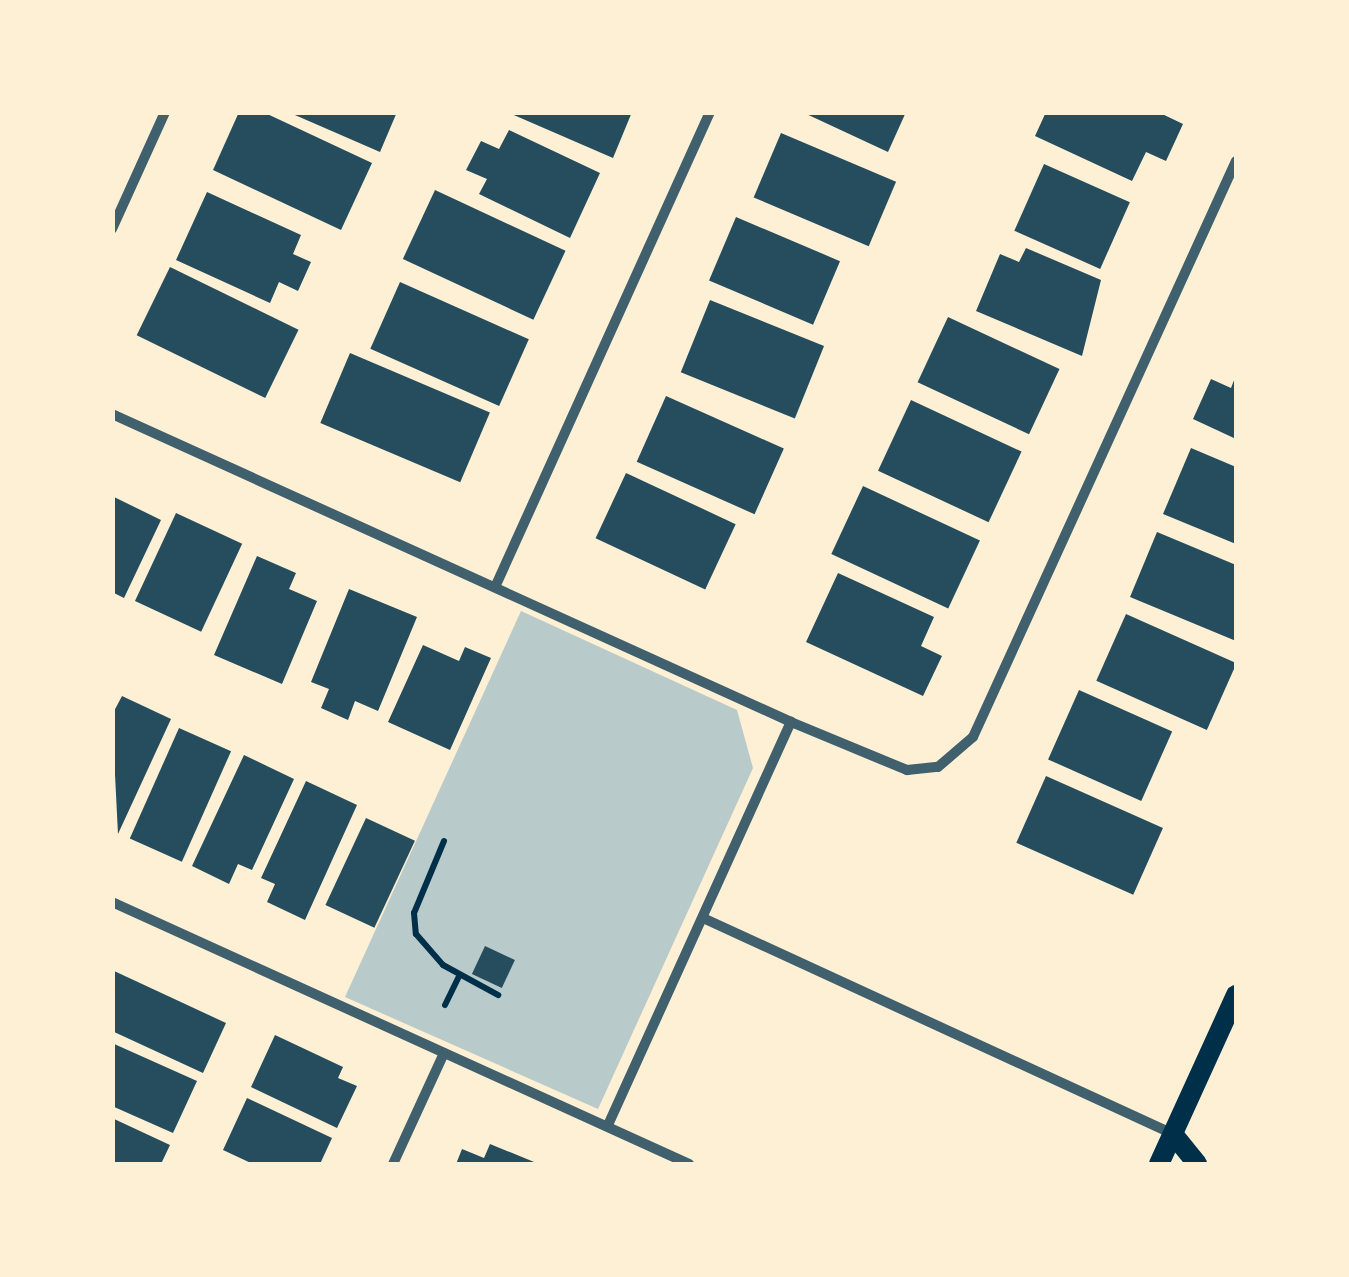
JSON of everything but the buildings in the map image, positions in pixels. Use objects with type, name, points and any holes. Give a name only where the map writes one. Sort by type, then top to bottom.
[{"type":"main road","points":[[1159,1164],[1236,995]]},
{"type":"main road","points":[[1172,1134],[1197,1164]]},
{"type":"street","points":[[112,229],[165,112]]},
{"type":"street","points":[[496,585],[710,112]]},
{"type":"street","points":[[112,414],[791,722],[906,770],[938,767],[973,738],[1236,161]]},
{"type":"street","points":[[608,1125],[791,722]]},
{"type":"street","points":[[112,902],[689,1164]]},
{"type":"street","points":[[703,918],[1172,1134]]},
{"type":"street","points":[[393,1164],[444,1053]]},
{"type":"path","points":[[444,841],[414,925],[458,976],[498,995]]},
{"type":"path","points":[[446,1005],[458,976]]},
{"type":"shaded area","points":[[521,611],[737,710],[753,768],[598,1109],[345,997]]}]
